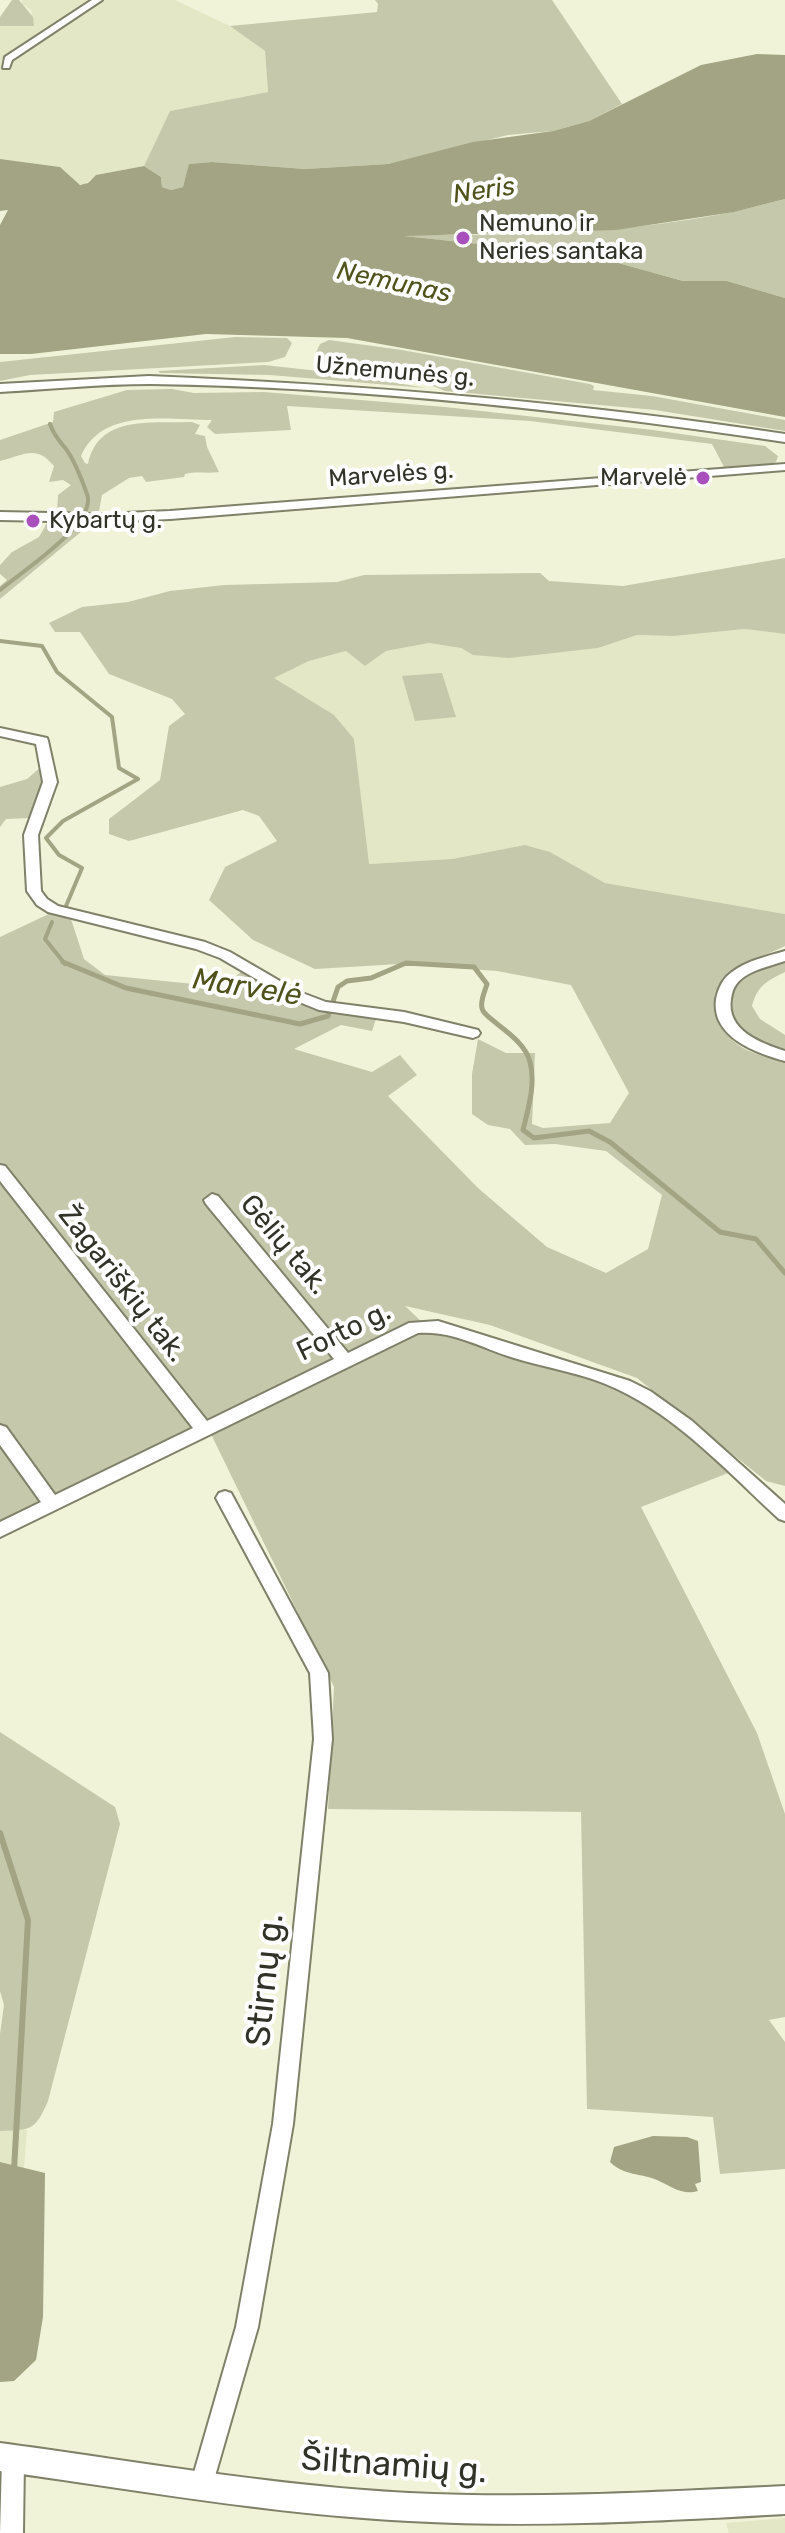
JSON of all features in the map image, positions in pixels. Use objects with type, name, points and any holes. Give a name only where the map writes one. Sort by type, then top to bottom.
[{"type":"main road","name":"Užnemunės g.","points":[[0,388],[149,380],[322,387],[645,417],[785,438]]},
{"type":"main road","name":"Šiltnamių g.","points":[[7,2458],[327,2501],[410,2507],[582,2511],[785,2500]]},
{"type":"street","points":[[6,66],[8,59],[98,0]]},
{"type":"street","name":"Marvelės g.","points":[[0,516],[92,518],[170,515],[784,466]]},
{"type":"street","points":[[0,732],[42,741],[50,782],[31,835],[34,891],[42,902],[53,909],[200,945],[225,955],[292,994],[330,1008],[404,1017],[473,1033]]},
{"type":"street","points":[[785,956],[737,975],[729,983],[722,1005],[731,1028],[743,1040],[785,1056]]},
{"type":"street","name":"Žagariškių tak.","points":[[0,1170],[204,1430]]},
{"type":"street","name":"Gėlių tak.","points":[[212,1200],[345,1361]]},
{"type":"street","name":"Forto g.","points":[[0,1530],[415,1327],[435,1325],[503,1349],[604,1377],[655,1402],[785,1514]]},
{"type":"street","points":[[0,1432],[53,1505]]},
{"type":"street","name":"Stirnų g.","points":[[202,2483],[247,2327],[267,2223],[283,2124],[323,1739],[319,1673],[225,1498]]},
{"type":"street","points":[[7,2458],[11,2533]]},
{"type":"shaded area","points":[[12,0],[19,0],[33,17],[34,26],[0,26],[0,17]]},
{"type":"shaded area","points":[[22,0],[175,0],[230,26],[265,51],[268,92],[170,111],[144,166],[96,175],[85,184],[78,184],[60,167],[0,159],[0,26],[34,26],[31,10],[22,4]]},
{"type":"shaded area","points":[[375,0],[552,0],[622,104],[589,121],[553,131],[508,135],[388,164],[305,169],[212,162],[190,164],[183,187],[171,190],[162,187],[161,177],[144,166],[170,111],[268,92],[265,51],[230,26],[377,12]]},
{"type":"shaded area","points":[[785,199],[785,298],[727,281],[683,281],[593,256],[394,235],[542,233],[640,226],[737,211]]},
{"type":"shaded area","points":[[235,337],[287,338],[292,343],[285,357],[268,362],[30,375],[0,381],[0,362]]},
{"type":"shaded area","points":[[329,340],[590,384],[594,386],[593,390],[652,396],[785,420],[785,431],[655,410],[445,391],[426,383],[326,366],[314,357],[320,344]]},
{"type":"shaded area","points":[[264,365],[426,388],[270,375],[158,371]]},
{"type":"shaded area","points":[[172,389],[194,393],[264,392],[445,407],[765,446],[778,456],[776,462],[770,465],[725,469],[712,444],[530,421],[287,406],[291,430],[215,434],[207,427],[212,420],[157,418],[120,423],[104,430],[91,440],[81,456],[85,463],[88,464],[94,448],[103,437],[115,429],[144,423],[192,422],[200,425],[195,434],[205,436],[219,472],[189,473],[184,477],[146,482],[142,476],[129,478],[102,495],[99,511],[57,513],[58,495],[71,485],[63,480],[49,482],[54,466],[41,455],[29,453],[0,461],[0,440],[53,422],[54,412],[127,390]]},
{"type":"shaded area","points":[[47,523],[85,523],[88,526],[0,599],[0,586],[7,580],[0,574],[0,565],[12,552],[39,537]]},
{"type":"shaded area","points":[[785,558],[785,634],[745,629],[674,636],[637,635],[598,648],[509,658],[473,655],[461,648],[429,643],[386,651],[365,666],[346,651],[309,661],[274,678],[334,715],[354,739],[369,864],[452,859],[525,845],[550,852],[605,883],[785,914],[785,946],[746,963],[725,978],[720,988],[718,1010],[721,1022],[733,1041],[753,1053],[785,1062],[785,1486],[766,1481],[637,1378],[490,1325],[405,1306],[425,1325],[628,1387],[736,1470],[641,1507],[757,1733],[785,1814],[785,2017],[769,2020],[785,2042],[785,2169],[720,2174],[713,2117],[587,2109],[581,1812],[328,1809],[334,1687],[210,1432],[0,1536],[0,937],[53,912],[71,919],[84,959],[105,975],[223,987],[241,972],[309,1005],[377,1016],[372,1031],[341,1025],[294,1049],[372,1072],[400,1055],[417,1075],[388,1096],[478,1188],[547,1247],[606,1273],[648,1249],[662,1195],[606,1151],[555,1144],[525,1145],[510,1129],[488,1125],[472,1114],[472,1074],[478,1039],[506,1053],[535,1053],[532,1124],[543,1128],[610,1123],[629,1093],[571,985],[497,971],[399,964],[315,969],[253,940],[209,900],[225,867],[277,841],[259,816],[243,810],[129,841],[109,834],[109,819],[160,780],[169,726],[185,714],[172,699],[109,674],[80,632],[55,632],[49,623],[82,607],[224,585],[337,582],[364,575],[540,573],[549,581],[623,586]]},
{"type":"shaded area","points":[[745,629],[785,634],[785,914],[605,883],[550,852],[525,845],[452,859],[368,864],[354,739],[273,678],[309,661],[346,651],[365,666],[386,651],[429,643],[461,648],[473,655],[598,648],[637,635],[674,636]]},
{"type":"shaded area","points":[[442,673],[456,717],[415,721],[402,676]]},
{"type":"shaded area","points":[[42,766],[46,780],[31,818],[6,819],[0,827],[0,787],[27,779]]},
{"type":"shaded area","points":[[785,962],[785,972],[764,984],[752,1006],[760,1019],[785,1035],[785,1051],[749,1036],[735,1023],[729,1005],[733,990],[743,978]]},
{"type":"shaded area","points":[[0,1732],[115,1807],[120,1824],[48,2101],[31,2127],[0,2131],[0,2034],[4,2005],[0,1991]]},
{"type":"shaded area","points":[[27,2130],[24,2168],[0,2162],[0,2131]]},
{"type":"shaded area","points":[[785,2518],[785,2533],[729,2533],[726,2523]]},
{"type":"water","points":[[757,54],[785,55],[785,199],[734,212],[616,230],[404,236],[593,256],[683,281],[727,281],[785,298],[785,417],[347,338],[206,334],[31,354],[0,354],[0,225],[8,210],[0,211],[0,159],[60,167],[80,185],[88,183],[96,175],[144,166],[161,177],[162,187],[171,190],[183,187],[189,164],[212,162],[305,169],[388,164],[473,142],[553,131],[589,121],[701,65]]},
{"type":"water","points":[[653,2136],[687,2137],[698,2141],[701,2182],[695,2184],[698,2191],[682,2191],[621,2170],[610,2162],[614,2147]]},
{"type":"water","points":[[0,2162],[45,2173],[43,2317],[36,2360],[14,2381],[0,2382]]},
{"type":"waterway","name":"Marvelė","points":[[0,590],[56,546],[81,519],[87,506],[87,494],[78,471],[50,424]]},
{"type":"waterway","name":"Marvelė","points":[[0,641],[42,646],[57,672],[112,717],[119,768],[138,779],[63,821],[46,838],[59,855],[82,868],[66,906]]},
{"type":"waterway","name":"Marvelė","points":[[52,922],[45,939],[64,962]]},
{"type":"waterway","name":"Marvelė","points":[[64,962],[126,988],[300,1024],[328,1016],[338,987],[347,981],[371,978],[406,963],[474,967],[487,984],[482,1002],[484,1012],[520,1044],[530,1062],[532,1088],[523,1130],[534,1138],[589,1131],[610,1142],[720,1232],[756,1239],[785,1273]]},
{"type":"waterway","name":"Marvelė","points":[[404,964],[417,964]]},
{"type":"waterway","points":[[0,1833],[28,1920],[14,2170]]},
{"type":"place","name":"Nemuno ir Neries santaka","points":[[463,238]]},
{"type":"place","name":"Marvelė","points":[[703,478]]},
{"type":"place","name":"Kybartų g.","points":[[33,521]]},
{"type":"water label","name":"Neris","points":[[484,191]]},
{"type":"water label","name":"Nemunas","points":[[394,283]]}]
